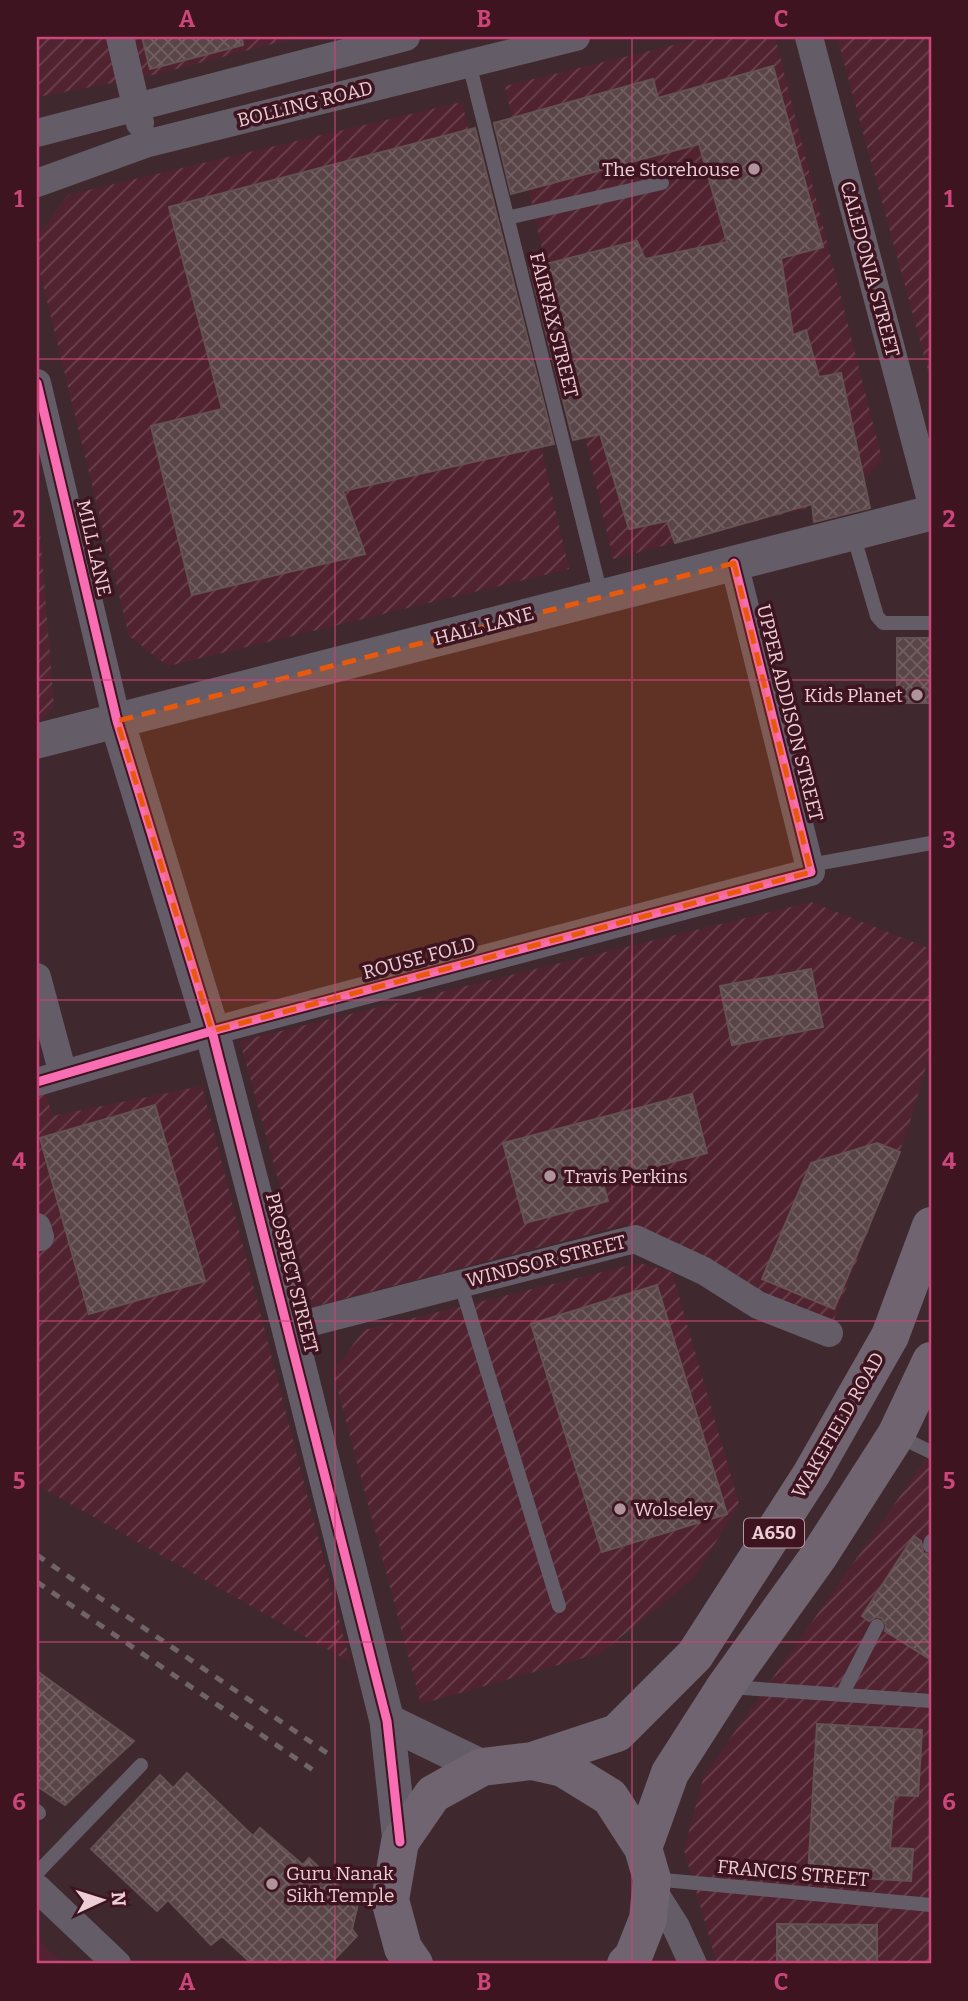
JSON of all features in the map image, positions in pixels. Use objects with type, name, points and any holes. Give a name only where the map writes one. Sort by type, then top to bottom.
[{"type":"main road","name":"WAKEFIELD ROAD","points":[[532,1761],[617,1733],[695,1655],[813,1473],[890,1336],[931,1226]]},
{"type":"main road","name":"A650","points":[[626,1964],[633,1957],[648,1919],[649,1872],[670,1773],[725,1687],[818,1557],[896,1435],[931,1361]]},
{"type":"main road","name":"A650","points":[[404,1959],[390,1900],[400,1842],[433,1794],[482,1767],[532,1761],[563,1768],[610,1797],[649,1872]]},
{"type":"street","points":[[120,37],[145,144]]},
{"type":"street","name":"BOLLING ROAD","points":[[37,133],[406,37]]},
{"type":"street","name":"BOLLING ROAD","points":[[37,183],[145,144],[576,37]]},
{"type":"street","name":"CALEDONIA STREET","points":[[809,37],[931,501]]},
{"type":"street","name":"MILL LANE","points":[[37,383],[117,721]]},
{"type":"street","name":"HALL LANE","points":[[37,741],[931,513]]},
{"type":"street","name":"UPPER ADDISON STREET","points":[[734,562],[811,869]]},
{"type":"street","name":"PROSPECT STREET","points":[[117,721],[212,1031],[289,1328],[387,1721],[400,1842]]},
{"type":"street","name":"ROUSE FOLD","points":[[50,1078],[212,1031],[811,869]]},
{"type":"street","points":[[37,976],[50,1078]]},
{"type":"street","name":"WINDSOR STREET","points":[[289,1328],[635,1239],[704,1271],[758,1305],[829,1333]]},
{"type":"street","points":[[387,1721],[482,1767]]},
{"type":"street","points":[[649,1872],[693,1964]]},
{"type":"street","points":[[37,1888],[117,1964]]},
{"type":"lane","name":"FAIRFAX STREET","points":[[469,64],[601,595]]},
{"type":"lane","points":[[507,218],[662,183]]},
{"type":"lane","points":[[853,533],[877,616],[883,623],[931,623]]},
{"type":"lane","points":[[811,869],[931,843]]},
{"type":"lane","points":[[460,1282],[559,1606]]},
{"type":"lane","points":[[896,1435],[931,1451]]},
{"type":"lane","points":[[842,1695],[877,1626]]},
{"type":"lane","points":[[725,1687],[931,1701]]},
{"type":"lane","points":[[37,1873],[141,1765]]},
{"type":"lane","name":"FRANCIS STREET","points":[[649,1872],[931,1905]]},
{"type":"highlighted area","points":[[734,563],[811,872],[212,1031],[117,721]]},
{"type":"shaded area","points":[[37,37],[299,37],[149,76],[37,97]]},
{"type":"shaded area","points":[[707,37],[775,37],[882,459],[849,497],[613,559],[505,86]]},
{"type":"shaded area","points":[[837,37],[931,37],[931,381]]},
{"type":"shaded area","points":[[462,102],[569,569],[168,666],[129,636],[37,260],[37,236],[68,195]]},
{"type":"shaded area","points":[[37,496],[54,705],[46,717],[37,721]]},
{"type":"shaded area","points":[[811,902],[931,949],[931,1050],[907,1132],[829,1333],[729,1271],[628,1224],[313,1307],[240,1041]]},
{"type":"shaded area","points":[[37,1056],[52,1116],[202,1086],[350,1662],[37,1485]]},
{"type":"shaded area","points":[[639,1263],[672,1272],[739,1504],[693,1579],[601,1653],[421,1704],[333,1372],[364,1330]]},
{"type":"shaded area","points":[[931,1452],[931,1964],[717,1964],[684,1850],[704,1776]]},
{"type":"shaded area","points":[[37,1938],[64,1964],[37,1964]]},
{"type":"building","points":[[142,37],[242,37],[243,45],[150,69]]},
{"type":"building","points":[[773,66],[823,247],[781,258],[793,335],[806,330],[819,377],[841,373],[870,508],[814,522],[812,504],[675,543],[667,521],[629,529],[600,434],[573,440],[530,268],[637,241],[645,259],[727,242],[699,144],[511,194],[494,123],[653,79],[658,98]]},
{"type":"building","points":[[475,128],[554,444],[343,491],[365,554],[192,595],[151,426],[222,409],[169,207]]},
{"type":"building","name":"Kids Planet","points":[[897,638],[931,638],[931,703],[904,703],[903,687],[897,687]]},
{"type":"building","points":[[811,969],[823,1027],[732,1045],[720,986]]},
{"type":"building","points":[[692,1094],[707,1153],[602,1180],[608,1201],[525,1223],[503,1143]]},
{"type":"building","points":[[155,1105],[205,1281],[89,1314],[40,1138]]},
{"type":"building","points":[[877,1143],[900,1152],[834,1309],[762,1279],[811,1163]]},
{"type":"building","points":[[657,1285],[727,1514],[602,1552],[531,1324]]},
{"type":"building","points":[[914,1536],[921,1541],[923,1553],[931,1555],[931,1660],[885,1631],[886,1625],[882,1618],[876,1617],[869,1621],[862,1616]]},
{"type":"building","points":[[37,1671],[134,1741],[65,1805],[37,1786]]},
{"type":"building","points":[[817,1724],[922,1730],[918,1796],[894,1795],[890,1848],[913,1849],[911,1881],[808,1875]]},
{"type":"building","points":[[187,1773],[253,1836],[260,1828],[303,1865],[309,1858],[358,1904],[352,1929],[357,1936],[330,1964],[252,1964],[222,1936],[211,1945],[168,1900],[157,1911],[91,1849],[160,1775],[173,1788]]},
{"type":"building","points":[[777,1924],[877,1925],[877,1964],[777,1964]]},
{"type":"railway","points":[[37,1555],[327,1753]]},
{"type":"railway","points":[[37,1582],[313,1770]]},
{"type":"cycle path","points":[[37,383],[117,721],[212,1031],[387,1721],[400,1842]]},
{"type":"cycle path","points":[[37,1082],[212,1031],[811,872],[734,563]]},
{"type":"place","name":"The Storehouse","points":[[754,169]]},
{"type":"place","name":"Kids Planet","points":[[917,695]]},
{"type":"place","name":"Travis Perkins","points":[[550,1176]]},
{"type":"place","name":"Wolseley","points":[[620,1509]]},
{"type":"place","name":"Guru Nanak Sikh Temple","points":[[272,1884]]}]
